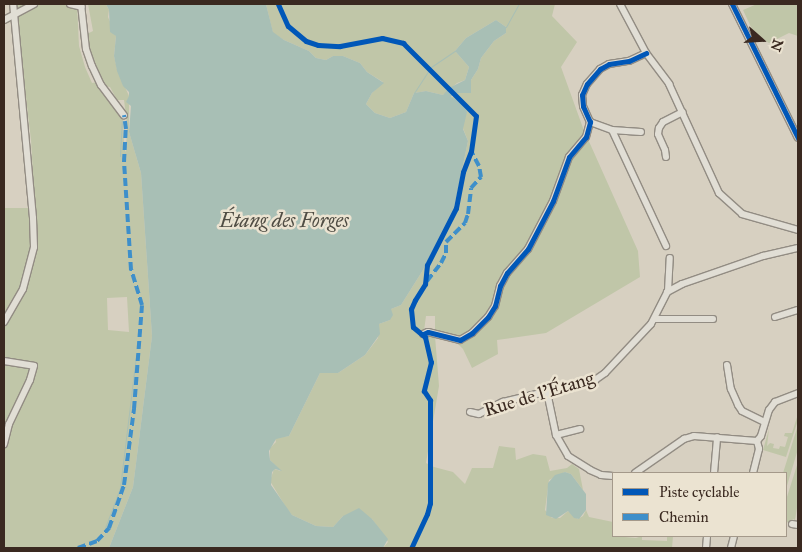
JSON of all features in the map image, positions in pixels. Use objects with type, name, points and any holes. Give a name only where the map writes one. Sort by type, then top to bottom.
[{"type":"street","points":[[4,322],[23,289],[34,247],[33,218],[13,4]]},
{"type":"street","points":[[4,20],[34,4]]},
{"type":"street","points":[[70,4],[82,5],[86,49],[92,66],[101,85],[124,114]]},
{"type":"street","points":[[620,4],[646,53],[669,84],[719,193],[742,214],[798,230]]},
{"type":"street","points":[[732,4],[798,138]]},
{"type":"street","points":[[426,333],[460,340],[472,333],[488,317],[495,306],[500,286],[507,273],[528,249],[553,201],[569,157],[586,137],[590,122],[582,106],[582,95],[587,84],[600,69],[609,64],[629,61],[646,53]]},
{"type":"street","points":[[666,157],[658,134],[659,128],[663,122],[683,112]]},
{"type":"street","points":[[590,122],[612,130],[641,132]]},
{"type":"street","points":[[612,130],[666,246]]},
{"type":"street","points":[[668,291],[682,284],[763,256],[798,248]]},
{"type":"street","points":[[668,291],[670,258]]},
{"type":"street","name":"Rue de l'Étang","points":[[470,412],[479,414],[503,402],[595,380],[605,373],[655,319],[662,299],[668,291]]},
{"type":"street","points":[[775,317],[798,310]]},
{"type":"street","points":[[655,319],[714,319]]},
{"type":"street","points":[[4,361],[34,366],[30,380],[9,424],[4,444]]},
{"type":"street","points":[[727,365],[731,389],[742,411],[765,422]]},
{"type":"street","points":[[547,392],[556,435],[568,456],[581,466],[601,475],[612,476]]},
{"type":"street","points":[[635,472],[684,439],[694,436],[757,440],[762,436],[769,410],[775,402],[798,392]]},
{"type":"street","points":[[556,435],[580,429]]},
{"type":"street","points":[[714,472],[717,437]]},
{"type":"street","points":[[753,472],[760,449],[757,440]]},
{"type":"shaded area","points":[[15,4],[77,4],[79,46],[85,67],[92,83],[97,82],[105,96],[123,114],[124,148],[126,152],[127,123],[124,100],[117,100],[110,87],[104,86],[89,47],[87,34],[93,31],[88,4],[106,4],[109,10],[108,17],[116,36],[114,56],[117,69],[129,96],[129,132],[141,173],[152,336],[133,487],[109,548],[4,548],[4,208],[35,208],[31,140]],"holes":[[[127,297],[129,332],[108,330],[107,298]]]},
{"type":"shaded area","points":[[266,4],[555,4],[552,16],[577,42],[561,67],[583,128],[638,251],[640,277],[546,333],[497,340],[498,354],[472,368],[463,349],[446,332],[435,331],[435,316],[426,316],[424,331],[435,336],[439,386],[426,463],[453,472],[465,484],[472,468],[493,468],[499,446],[515,448],[516,460],[533,454],[546,456],[550,471],[567,468],[572,464],[579,469],[583,490],[571,474],[565,472],[549,480],[545,510],[552,518],[560,518],[568,511],[578,519],[583,516],[586,510],[589,517],[612,522],[612,537],[642,537],[642,540],[667,541],[667,537],[673,537],[672,548],[383,548],[388,542],[372,519],[343,516],[333,527],[316,526],[292,515],[287,509],[270,481],[274,469],[281,471],[270,460],[270,448],[276,442],[275,438],[289,436],[320,373],[338,373],[365,355],[378,338],[379,324],[390,320],[391,309],[401,305],[423,270],[454,208],[468,141],[451,98],[471,80],[478,69],[481,58],[494,41],[506,33],[506,27],[496,20],[466,38],[455,51],[469,67],[465,80],[457,83],[443,95],[426,91],[414,93],[406,112],[390,118],[375,113],[366,104],[372,93],[383,82],[367,72],[360,63],[343,56],[333,56],[326,60],[316,58],[309,51],[273,33]]},
{"type":"shaded area","points":[[757,4],[798,4],[798,36],[789,33],[769,43],[761,38],[757,40],[743,10]]},
{"type":"shaded area","points":[[798,414],[798,420],[786,457],[763,450],[769,429],[767,446],[770,443],[774,444],[773,448],[785,447],[788,437],[784,436],[785,433],[792,433]]},
{"type":"shaded area","points":[[798,425],[798,449],[787,486],[787,472],[783,472]]},
{"type":"shaded area","points":[[798,462],[798,502],[795,520],[793,519],[791,523],[787,522],[787,497]]},
{"type":"water","name":"Étang des Forges","points":[[106,4],[266,4],[273,32],[284,40],[309,51],[316,58],[326,60],[333,56],[343,56],[360,63],[367,72],[384,83],[372,93],[366,104],[375,113],[390,118],[406,112],[414,93],[426,91],[443,95],[449,88],[465,80],[469,67],[455,51],[466,38],[496,20],[506,27],[506,33],[494,41],[481,58],[478,69],[471,80],[471,93],[455,93],[451,97],[460,102],[467,112],[463,129],[468,141],[454,208],[423,270],[401,305],[391,309],[393,315],[390,320],[379,324],[380,334],[365,355],[338,373],[320,373],[289,436],[276,439],[269,451],[270,460],[282,471],[275,469],[272,472],[271,485],[292,515],[316,526],[333,527],[343,516],[359,508],[372,519],[388,539],[383,548],[109,548],[133,487],[152,336],[141,173],[129,132],[131,106],[126,102],[129,92],[123,86],[117,71],[114,56],[116,36],[110,32],[109,10]]},
{"type":"water","points":[[565,472],[571,474],[586,494],[586,510],[579,519],[574,518],[568,511],[556,519],[546,515],[548,483],[555,475]]},
{"type":"waterway","points":[[506,27],[519,4]]},
{"type":"waterway","points":[[414,93],[431,67],[455,51]]},
{"type":"waterway","points":[[120,156],[122,121]]},
{"type":"waterway","points":[[105,528],[120,488],[136,355]]},
{"type":"marked path","points":[[78,548],[97,541],[109,528],[124,485],[134,409],[142,305],[131,270],[124,162],[126,129],[124,115]]},
{"type":"marked path","points":[[427,281],[446,253],[446,242],[465,223],[471,188],[481,177],[479,166],[471,151]]},
{"type":"cycle path","points":[[278,4],[288,26],[306,41],[318,45],[340,46],[382,38],[403,43],[476,116],[471,151],[463,172],[456,208],[427,265],[425,284],[411,309],[413,327],[425,337],[431,362],[424,391],[430,400],[430,503],[427,514],[411,548]]},
{"type":"cycle path","points":[[732,4],[798,138]]},
{"type":"cycle path","points":[[423,334],[428,332],[460,340],[472,333],[488,317],[495,306],[500,286],[507,273],[528,249],[553,201],[569,157],[586,137],[590,122],[583,106],[582,95],[587,84],[600,69],[609,64],[629,61],[646,53]]}]
